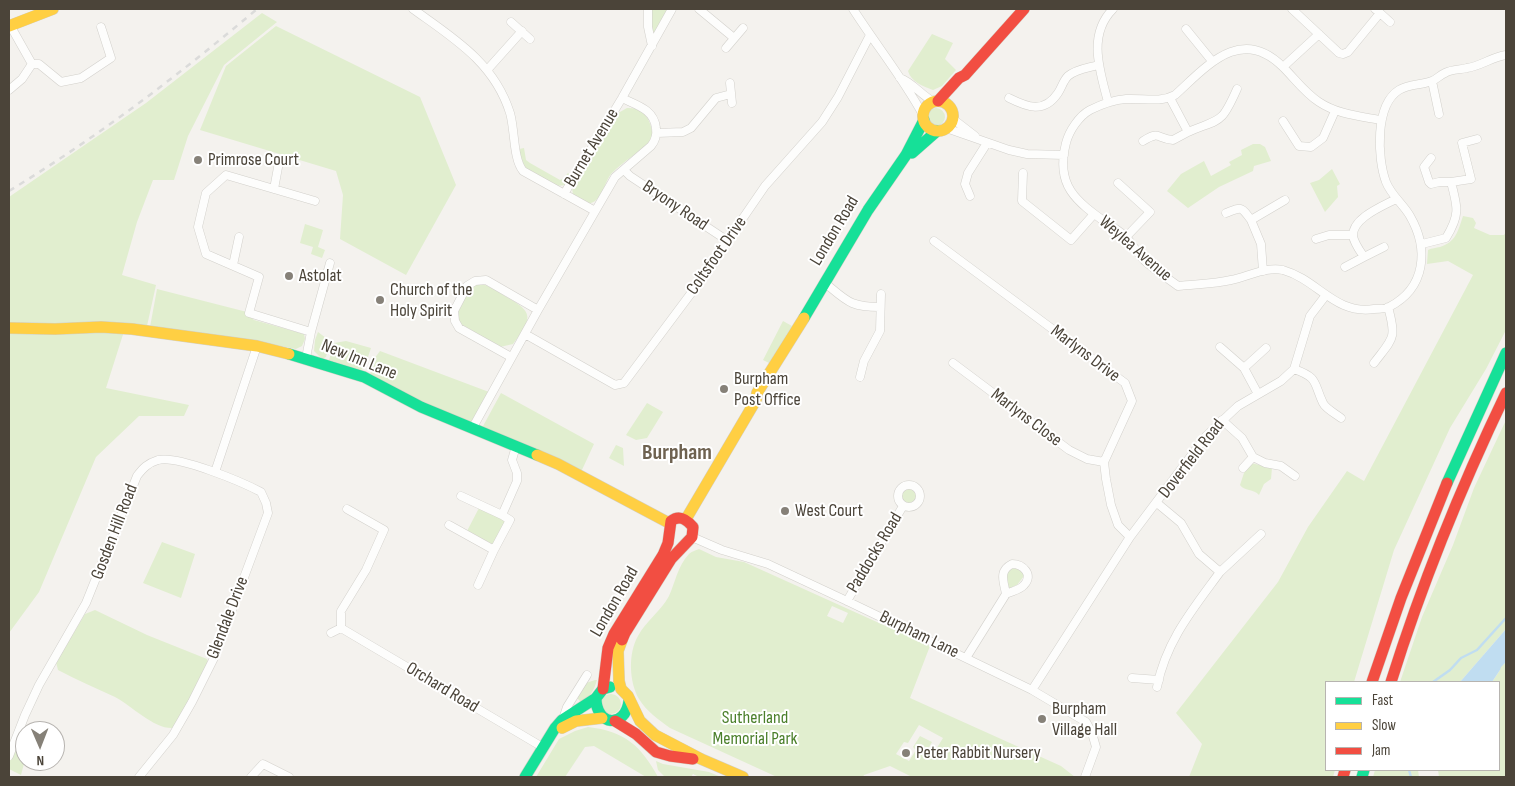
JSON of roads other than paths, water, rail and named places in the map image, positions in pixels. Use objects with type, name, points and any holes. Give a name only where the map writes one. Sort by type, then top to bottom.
[{"type":"main road","points":[[9,26],[53,9]]},
{"type":"main road","points":[[965,75],[958,78],[936,102],[927,106],[924,118],[929,128],[942,129],[951,113],[965,75],[1024,9]]},
{"type":"main road","points":[[936,102],[942,102],[951,113]]},
{"type":"main road","name":"London Road","points":[[686,519],[756,400],[762,398],[778,371],[798,329],[882,189],[907,155],[918,136],[924,118]]},
{"type":"main road","name":"London Road","points":[[907,155],[915,152],[942,129]]},
{"type":"main road","name":"New Inn Lane","points":[[9,328],[102,327],[132,329],[257,346],[306,358],[364,377],[421,407],[558,464],[630,501],[669,524]]},
{"type":"main road","points":[[1372,681],[1412,564],[1446,480],[1506,353]]},
{"type":"main road","points":[[1391,681],[1432,562],[1466,479],[1506,393]]},
{"type":"main road","points":[[669,524],[677,518],[686,519],[693,527],[690,539],[678,543],[674,542],[669,536]]},
{"type":"main road","name":"London Road","points":[[602,718],[596,709],[608,648],[614,634],[663,555],[668,544],[669,536],[667,532],[669,524]]},
{"type":"main road","name":"London Road","points":[[690,539],[678,549],[671,559],[625,632],[618,651],[618,672],[621,689],[628,696],[640,721],[655,735],[701,759]]},
{"type":"main road","points":[[525,777],[562,720],[612,686],[621,689]]},
{"type":"main road","points":[[615,721],[625,716],[628,711],[629,701]]},
{"type":"main road","points":[[550,737],[568,724],[576,721],[602,718],[615,721],[636,734],[656,752],[670,756],[701,759],[743,777]]},
{"type":"street","points":[[413,9],[454,38],[488,69],[510,112],[518,166],[523,171],[564,194]]},
{"type":"street","points":[[648,9],[648,27],[652,46]]},
{"type":"street","name":"Burnet Avenue","points":[[595,211],[564,194],[622,98],[672,9]]},
{"type":"street","points":[[699,9],[734,38]]},
{"type":"street","points":[[853,9],[900,78],[924,118]]},
{"type":"street","points":[[1108,102],[1098,65],[1097,44],[1101,26],[1112,9]]},
{"type":"street","points":[[1292,9],[1339,53],[1343,54],[1348,52],[1378,11],[1390,22]]},
{"type":"street","points":[[511,22],[530,39]]},
{"type":"street","points":[[9,26],[32,64]]},
{"type":"street","points":[[32,64],[39,64],[61,82],[81,78],[111,58],[101,27]]},
{"type":"street","points":[[726,48],[743,28]]},
{"type":"street","points":[[1186,29],[1212,61]]},
{"type":"street","points":[[488,69],[522,31]]},
{"type":"street","points":[[1283,67],[1319,34]]},
{"type":"street","name":"Coltsfoot Drive","points":[[525,334],[615,385],[624,383],[728,241],[765,186],[822,122],[838,97],[870,35]]},
{"type":"street","points":[[942,129],[1027,154],[1064,155],[1068,136],[1077,122],[1088,111],[1108,102],[1126,99],[1161,100],[1170,98],[1212,61],[1237,50],[1249,50],[1272,57],[1318,102],[1335,111],[1380,120]]},
{"type":"street","points":[[1374,363],[1392,340],[1394,334],[1394,327],[1388,307],[1404,296],[1415,283],[1422,262],[1422,244],[1417,229],[1409,214],[1396,199],[1386,182],[1382,166],[1380,120],[1389,101],[1399,90],[1432,81],[1445,73],[1468,68],[1498,56],[1506,55]]},
{"type":"street","points":[[9,90],[22,79],[32,64]]},
{"type":"street","points":[[1009,98],[1026,106],[1039,107],[1050,103],[1069,75],[1098,65]]},
{"type":"street","points":[[900,78],[908,81],[921,95],[936,102]]},
{"type":"street","points":[[1432,81],[1439,114]]},
{"type":"street","points":[[730,83],[732,103]]},
{"type":"street","points":[[1143,141],[1157,135],[1173,140],[1222,118],[1238,89]]},
{"type":"street","points":[[657,133],[683,132],[691,128],[716,98],[731,94]]},
{"type":"street","name":"Burnet Avenue","points":[[472,429],[511,357],[615,177],[656,140],[656,122],[651,114],[641,106],[622,98]]},
{"type":"street","points":[[1170,98],[1188,132]]},
{"type":"street","points":[[1283,121],[1299,146],[1304,148],[1311,147],[1323,138],[1335,111]]},
{"type":"street","points":[[951,113],[978,139]]},
{"type":"street","points":[[1431,158],[1424,167],[1430,183],[1471,179],[1462,143],[1477,139]]},
{"type":"street","points":[[970,196],[965,184],[968,173],[987,143]]},
{"type":"street","name":"Weylea Avenue","points":[[1064,155],[1064,170],[1069,190],[1078,201],[1126,237],[1144,260],[1178,286],[1231,280],[1280,269],[1300,276],[1326,295],[1352,310],[1388,307]]},
{"type":"street","points":[[274,189],[279,162]]},
{"type":"street","name":"Bryony Road","points":[[624,170],[630,176],[728,241]]},
{"type":"street","points":[[1023,173],[1022,201],[1071,240],[1094,214]]},
{"type":"street","points":[[311,332],[249,313],[259,277],[206,254],[198,227],[206,193],[226,174],[315,201]]},
{"type":"street","points":[[1422,244],[1446,238],[1456,221],[1457,204],[1451,182]]},
{"type":"street","points":[[1118,183],[1150,212],[1126,237]]},
{"type":"street","points":[[1364,257],[1353,235],[1359,221],[1396,199]]},
{"type":"street","points":[[1251,220],[1285,200]]},
{"type":"street","points":[[1226,213],[1239,208],[1243,209],[1251,220],[1261,244],[1263,272]]},
{"type":"street","points":[[1316,239],[1329,235],[1353,235]]},
{"type":"street","points":[[232,265],[239,237]]},
{"type":"street","name":"Marlyns Drive","points":[[934,241],[1124,382],[1132,401],[1104,462]]},
{"type":"street","points":[[1345,268],[1384,247]]},
{"type":"street","points":[[306,358],[311,332],[330,263]]},
{"type":"street","points":[[511,357],[459,328],[454,321],[454,311],[466,286],[475,281],[486,280],[538,310]]},
{"type":"street","points":[[825,283],[854,305],[862,308],[880,307]]},
{"type":"street","points":[[860,377],[864,361],[880,331],[881,294]]},
{"type":"street","points":[[1326,295],[1310,316],[1294,369],[1312,378],[1324,405],[1341,418]]},
{"type":"street","points":[[215,472],[257,346]]},
{"type":"street","points":[[1220,347],[1244,368],[1258,394]]},
{"type":"street","points":[[1244,368],[1266,348]]},
{"type":"street","name":"Marlyns Close","points":[[953,363],[1069,450],[1087,459],[1104,462]]},
{"type":"street","name":"Doverfield Road","points":[[1130,537],[1206,436],[1238,406],[1281,381],[1294,369]]},
{"type":"street","points":[[1222,420],[1242,438],[1253,457],[1265,463],[1281,466],[1296,476]]},
{"type":"street","points":[[502,515],[517,481],[517,473],[512,460],[516,446]]},
{"type":"street","points":[[1242,468],[1253,457]]},
{"type":"street","name":"Gosden Hill Road","points":[[9,756],[39,685],[86,603],[137,476],[147,465],[160,460],[176,461],[215,472]]},
{"type":"street","points":[[1032,690],[1130,537],[1118,525],[1106,480],[1104,462]]},
{"type":"street","name":"Glendale Drive","points":[[139,777],[173,735],[214,658],[268,513],[261,492],[215,472]]},
{"type":"street","points":[[461,496],[510,520],[478,585]]},
{"type":"street","points":[[1157,503],[1181,523],[1199,554],[1220,572]]},
{"type":"street","name":"Paddocks Road","points":[[847,601],[903,506]]},
{"type":"street","points":[[331,633],[341,628],[341,611],[366,570],[384,530],[346,509]]},
{"type":"street","points":[[449,525],[494,550]]},
{"type":"street","points":[[1132,678],[1158,684],[1161,668],[1168,650],[1185,620],[1220,572],[1260,534]]},
{"type":"street","name":"Burpham Lane","points":[[690,539],[768,564],[1032,690],[1086,722],[1096,747],[1085,777]]},
{"type":"street","points":[[966,658],[1006,594]]},
{"type":"street","name":"Orchard Road","points":[[341,628],[544,748]]},
{"type":"street","points":[[562,720],[567,707],[587,675]]},
{"type":"street","points":[[251,777],[263,764],[289,777]]},
{"type":"water","points":[[1506,629],[1506,662],[1493,681],[1461,681]]},
{"type":"waterway","points":[[1434,681],[1450,670],[1461,658],[1477,650],[1506,618]]},
{"type":"waterway","points":[[1409,771],[1411,777]]},
{"type":"railway","points":[[9,191],[105,128],[198,58],[257,9]]},
{"type":"place","name":"Primrose Court","points":[[198,160]]},
{"type":"place","name":"Astolat","points":[[289,276]]},
{"type":"place","name":"Church of the Holy Spirit","points":[[380,300]]},
{"type":"place","name":"Burpham Post Office","points":[[724,389]]},
{"type":"place","name":"West Court","points":[[785,511]]},
{"type":"place","name":"Burpham Village Hall","points":[[1042,719]]},
{"type":"place","name":"Peter Rabbit Nursery","points":[[906,753]]},
{"type":"district","name":"Burpham","points":[[677,453]]},
{"type":"park label","name":"Sutherland Memorial Park","points":[[755,728]]}]
